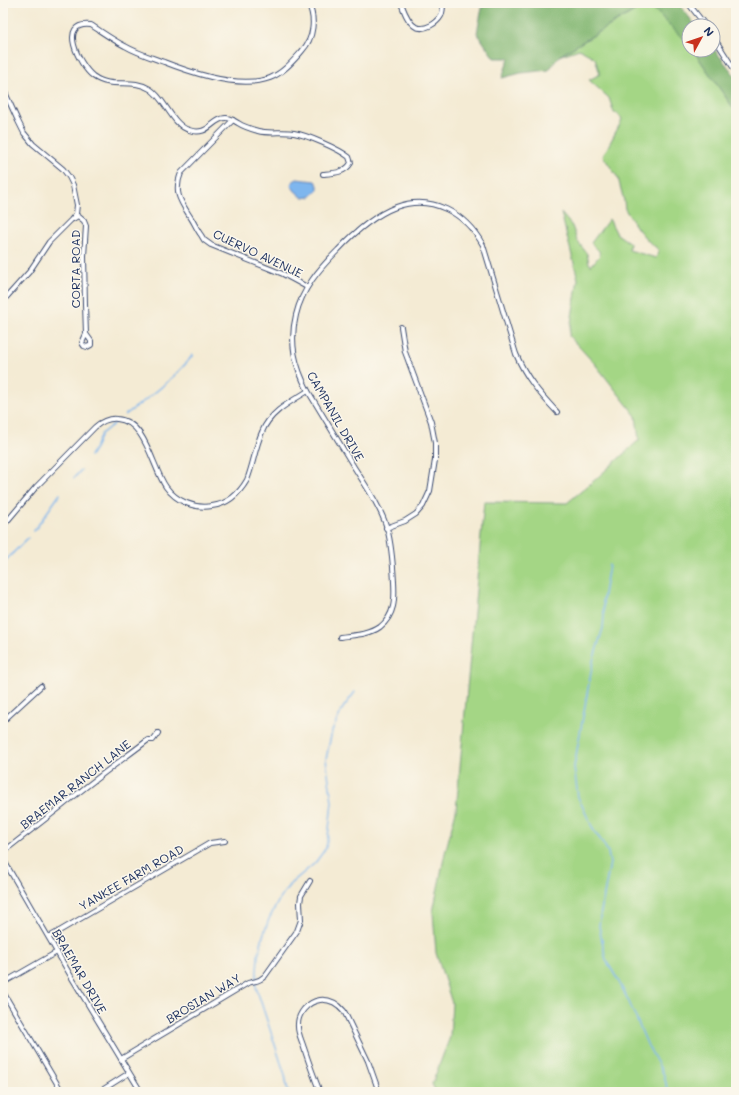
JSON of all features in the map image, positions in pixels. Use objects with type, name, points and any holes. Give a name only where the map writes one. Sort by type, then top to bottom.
[{"type":"street","points":[[308,3],[313,24],[309,41],[304,49],[281,73],[260,81],[249,82],[211,77],[180,68],[124,46],[91,25],[80,26],[75,30],[72,40],[86,70],[92,76],[112,83],[131,83],[146,86],[158,95],[171,115],[183,127],[189,130],[196,132],[203,131],[220,119],[230,118],[238,124],[260,132],[295,133],[304,135],[349,157],[351,163],[347,168],[340,172],[323,174]]},
{"type":"street","points":[[401,3],[411,23],[420,28],[434,24],[438,20],[443,9],[443,3]]},
{"type":"street","points":[[688,3],[700,18]]},
{"type":"street","points":[[721,49],[736,72]]},
{"type":"street","points":[[3,88],[24,133],[32,144],[63,169],[69,177],[73,185],[77,205],[76,214],[49,242],[30,272],[3,301]]},
{"type":"street","name":"CUERVO AVENUE","points":[[233,120],[181,173],[177,190],[180,199],[204,240],[211,245],[283,274],[307,287]]},
{"type":"street","name":"CAMPANIL DRIVE","points":[[340,637],[373,631],[385,622],[392,612],[394,597],[393,558],[382,516],[373,498],[308,391],[295,359],[293,340],[296,314],[302,297],[321,267],[343,244],[390,210],[403,205],[430,204],[446,209],[469,224],[478,236],[486,254],[520,364],[532,384],[558,412]]},
{"type":"street","name":"CORTA ROAD","points":[[71,220],[78,216],[84,221],[86,226],[84,262],[86,334]]},
{"type":"street","points":[[386,528],[405,521],[416,514],[423,506],[430,491],[435,460],[435,443],[431,422],[405,352],[401,327]]},
{"type":"street","points":[[3,526],[36,487],[95,427],[102,422],[113,419],[126,421],[137,429],[163,482],[177,498],[191,505],[203,507],[218,505],[235,496],[247,480],[260,438],[267,422],[280,409],[308,391]]},
{"type":"street","points":[[3,721],[41,686]]},
{"type":"street","name":"BRAEMAR RANCH LANE","points":[[3,852],[116,763],[148,740],[153,740],[158,734]]},
{"type":"street","name":"YANKEE FARM ROAD","points":[[49,937],[205,846],[225,841]]},
{"type":"street","name":"BRAEMAR DRIVE","points":[[3,859],[141,1092]]},
{"type":"street","name":"BROSIAN WAY","points":[[121,1059],[248,983],[261,980],[297,931],[300,920],[301,896],[310,881]]},
{"type":"street","points":[[3,983],[57,952]]},
{"type":"street","points":[[3,992],[62,1092]]},
{"type":"street","points":[[320,1092],[299,1033],[298,1022],[300,1015],[307,1006],[316,1001],[324,1000],[339,1005],[344,1011],[368,1061],[379,1092]]},
{"type":"street","points":[[99,1092],[130,1073]]},
{"type":"green space","points":[[483,3],[647,3],[559,56],[549,70],[521,73],[502,78],[509,58],[494,58],[477,33]]},
{"type":"green space","points":[[648,3],[681,36],[681,58],[699,58],[736,112],[736,1092],[436,1092],[432,1084],[450,1037],[452,1003],[436,953],[433,912],[445,853],[456,811],[484,502],[567,503],[639,440],[636,416],[595,364],[569,336],[578,279],[561,213],[572,226],[577,240],[587,254],[591,266],[600,255],[599,251],[591,243],[609,219],[617,234],[630,243],[629,250],[656,258],[659,250],[648,241],[637,228],[625,209],[618,178],[603,156],[622,119],[618,114],[614,113],[609,98],[589,80],[600,74],[595,58],[579,49],[559,56]]},
{"type":"green space","points":[[648,3],[678,3],[690,18],[681,18],[681,37]]},
{"type":"green space","points":[[699,58],[721,58],[736,77],[736,112]]},
{"type":"water","points":[[297,179],[315,181],[318,185],[318,190],[310,197],[303,198],[291,185],[292,182]]},
{"type":"waterway","points":[[125,415],[170,380],[193,355]]},
{"type":"waterway","points":[[90,456],[101,434],[116,422]]},
{"type":"waterway","points":[[74,478],[81,470]]},
{"type":"waterway","points":[[34,531],[60,494]]},
{"type":"waterway","points":[[3,563],[28,538]]},
{"type":"waterway","points":[[609,565],[603,600],[603,628],[593,661],[574,767],[578,797],[594,831],[608,852],[610,863],[599,926],[606,960],[619,982],[648,1046],[664,1075],[668,1092]]},
{"type":"waterway","points":[[288,1092],[285,1075],[256,987],[258,956],[269,919],[280,898],[290,884],[315,863],[326,848],[332,802],[326,759],[332,731],[343,708],[355,692]]}]
